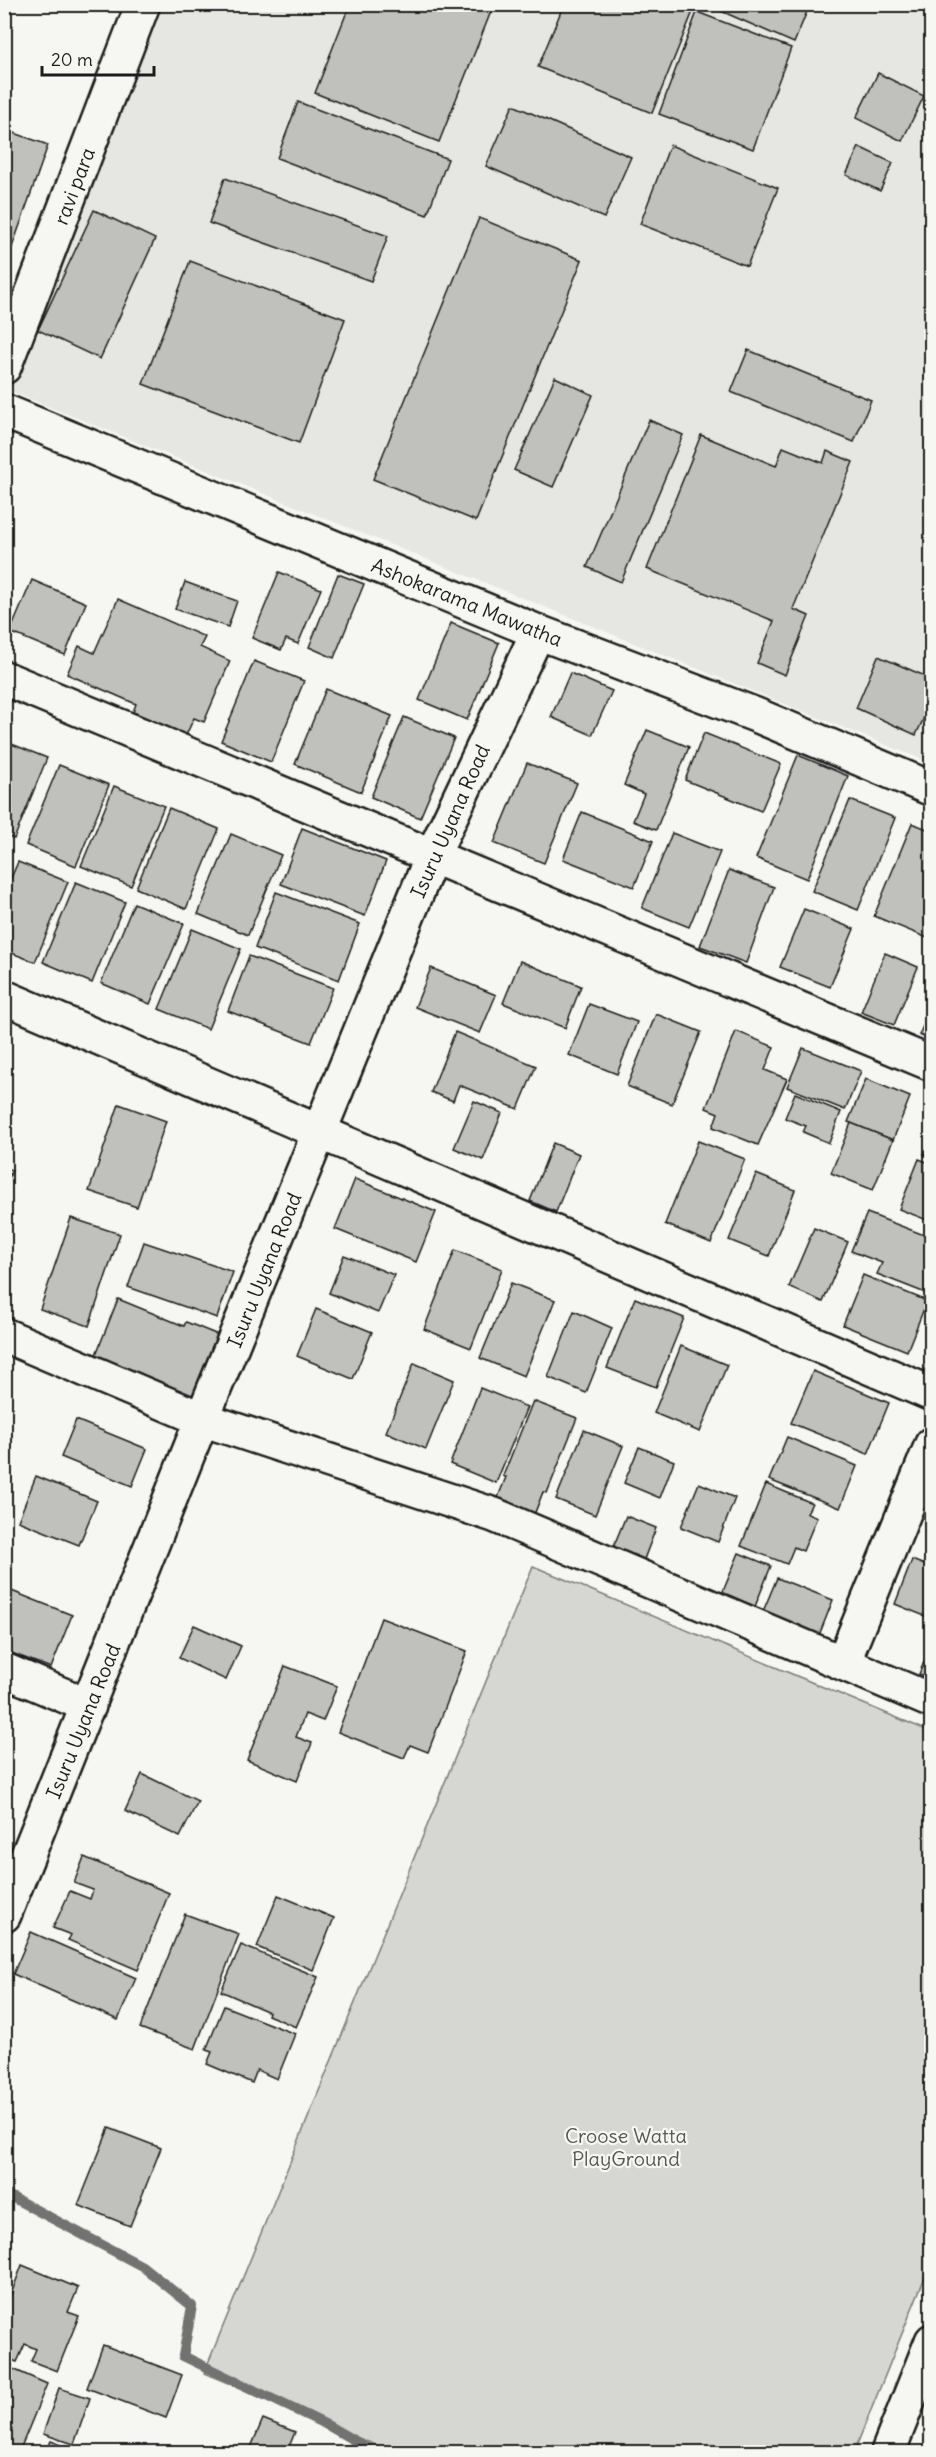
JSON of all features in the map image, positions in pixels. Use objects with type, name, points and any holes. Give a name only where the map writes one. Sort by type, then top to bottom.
[{"type":"street","name":"ravi para","points":[[4,367],[142,4]]},
{"type":"street","name":"Ashokarama Mawatha","points":[[4,411],[538,632],[756,715],[932,789]]},
{"type":"street","name":"Isuru Uyana Road","points":[[4,1915],[202,1419],[432,856],[538,632]]},
{"type":"street","points":[[4,678],[932,1064]]},
{"type":"street","points":[[4,997],[932,1394]]},
{"type":"street","points":[[4,1335],[202,1419],[494,1515],[932,1701]]},
{"type":"street","points":[[843,1663],[932,1444]]},
{"type":"street","points":[[4,1670],[89,1706]]},
{"type":"street","points":[[888,2452],[929,2357]]},
{"type":"shaded area","points":[[158,5],[931,5],[931,763],[5,389],[5,370]]},
{"type":"green space","name":"Croose Watta PlayGround","points":[[533,1566],[931,1732],[931,2262],[854,2452],[392,2452],[204,2373]]},
{"type":"building","points":[[350,4],[494,4],[439,142],[315,93]]},
{"type":"building","points":[[564,4],[696,4],[652,113],[538,67]]},
{"type":"building","points":[[705,4],[810,4],[794,43]]},
{"type":"building","points":[[697,12],[791,48],[753,149],[659,114]]},
{"type":"building","points":[[878,73],[924,96],[902,141],[856,118]]},
{"type":"building","points":[[298,102],[448,159],[427,215],[277,158]]},
{"type":"building","points":[[513,105],[631,157],[604,218],[486,166]]},
{"type":"building","points":[[6,130],[48,145],[4,270],[4,136]]},
{"type":"building","points":[[670,145],[778,188],[747,266],[640,224]]},
{"type":"building","points":[[859,147],[893,163],[880,191],[846,175]]},
{"type":"building","points":[[225,178],[388,236],[371,281],[209,223]]},
{"type":"building","points":[[94,210],[155,239],[100,359],[38,330]]},
{"type":"building","points":[[479,218],[582,260],[476,521],[373,479]]},
{"type":"building","points":[[190,261],[345,319],[299,443],[143,384]]},
{"type":"building","points":[[748,350],[871,400],[854,442],[731,392]]},
{"type":"building","points":[[555,377],[593,395],[553,487],[514,470]]},
{"type":"building","points":[[649,420],[683,435],[621,582],[587,567]]},
{"type":"building","points":[[701,435],[776,466],[783,447],[823,463],[827,451],[853,462],[793,609],[809,616],[785,675],[757,663],[774,621],[647,569]]},
{"type":"building","points":[[279,572],[321,589],[298,644],[286,639],[281,650],[252,638]]},
{"type":"building","points":[[338,574],[364,584],[334,658],[309,647]]},
{"type":"building","points":[[32,580],[86,603],[65,655],[10,632]]},
{"type":"building","points":[[185,582],[237,601],[228,627],[175,609]]},
{"type":"building","points":[[118,599],[205,637],[200,647],[230,661],[204,722],[194,718],[186,735],[133,712],[136,704],[67,674],[79,646],[94,653]]},
{"type":"building","points":[[451,623],[499,643],[467,720],[419,700]]},
{"type":"building","points":[[878,656],[932,679],[932,700],[916,735],[856,708]]},
{"type":"building","points":[[254,661],[304,681],[271,762],[221,741]]},
{"type":"building","points":[[570,673],[612,691],[592,735],[551,717]]},
{"type":"building","points":[[326,689],[392,716],[361,792],[295,764]]},
{"type":"building","points":[[404,717],[454,738],[420,818],[371,797]]},
{"type":"building","points":[[647,730],[689,747],[656,830],[633,821],[644,794],[624,785]]},
{"type":"building","points":[[704,733],[781,764],[761,811],[685,780]]},
{"type":"building","points":[[4,741],[47,758],[14,839],[4,835]]},
{"type":"building","points":[[798,755],[848,776],[807,879],[756,858]]},
{"type":"building","points":[[527,763],[577,783],[544,863],[494,843]]},
{"type":"building","points":[[59,765],[109,785],[76,866],[26,845]]},
{"type":"building","points":[[114,786],[164,806],[131,886],[81,866]]},
{"type":"building","points":[[850,800],[895,818],[858,910],[812,891]]},
{"type":"building","points":[[169,808],[219,829],[186,909],[136,888]]},
{"type":"building","points":[[582,812],[653,841],[634,887],[563,859]]},
{"type":"building","points":[[912,823],[932,831],[932,940],[874,916]]},
{"type":"building","points":[[302,828],[386,861],[365,916],[281,884]]},
{"type":"building","points":[[672,833],[720,852],[689,927],[642,908]]},
{"type":"building","points":[[231,834],[281,855],[248,935],[198,914]]},
{"type":"building","points":[[18,862],[68,882],[35,962],[4,950],[4,894]]},
{"type":"building","points":[[729,870],[774,887],[746,963],[700,946]]},
{"type":"building","points":[[76,882],[125,902],[92,983],[43,962]]},
{"type":"building","points":[[276,892],[360,924],[339,980],[255,948]]},
{"type":"building","points":[[134,903],[184,924],[150,1004],[101,983]]},
{"type":"building","points":[[804,909],[854,929],[830,987],[780,967]]},
{"type":"building","points":[[192,929],[241,949],[208,1029],[159,1009]]},
{"type":"building","points":[[885,953],[918,967],[894,1025],[861,1012]]},
{"type":"building","points":[[249,956],[333,988],[311,1043],[228,1011]]},
{"type":"building","points":[[520,961],[581,986],[565,1028],[503,1003]]},
{"type":"building","points":[[431,968],[496,995],[480,1033],[415,1007]]},
{"type":"building","points":[[589,1004],[637,1022],[617,1074],[569,1055]]},
{"type":"building","points":[[932,1006],[932,1040],[919,1035]]},
{"type":"building","points":[[656,1014],[701,1032],[672,1104],[627,1086]]},
{"type":"building","points":[[736,1031],[774,1047],[765,1070],[787,1079],[758,1145],[713,1127],[718,1113],[706,1108]]},
{"type":"building","points":[[455,1032],[536,1066],[518,1109],[459,1085],[453,1101],[431,1092]]},
{"type":"building","points":[[803,1048],[861,1071],[845,1110],[787,1087]]},
{"type":"building","points":[[866,1079],[910,1097],[893,1140],[848,1122]]},
{"type":"building","points":[[795,1093],[841,1112],[829,1143],[803,1132],[806,1126],[785,1118]]},
{"type":"building","points":[[474,1101],[502,1113],[483,1160],[454,1148]]},
{"type":"building","points":[[119,1104],[166,1121],[137,1207],[89,1191]]},
{"type":"building","points":[[851,1123],[893,1140],[873,1190],[831,1173]]},
{"type":"building","points":[[932,1137],[932,1157],[924,1154]]},
{"type":"building","points":[[698,1141],[745,1159],[711,1243],[665,1224]]},
{"type":"building","points":[[553,1143],[579,1154],[556,1212],[530,1201]]},
{"type":"building","points":[[919,1159],[932,1164],[932,1222],[899,1209]]},
{"type":"building","points":[[4,1168],[12,1170],[4,1192]]},
{"type":"building","points":[[756,1174],[795,1190],[769,1256],[729,1240]]},
{"type":"building","points":[[355,1179],[436,1212],[416,1262],[335,1229]]},
{"type":"building","points":[[867,1213],[932,1238],[932,1285],[928,1294],[877,1274],[882,1263],[851,1251]]},
{"type":"building","points":[[71,1218],[120,1234],[89,1326],[40,1309]]},
{"type":"building","points":[[814,1228],[848,1242],[823,1302],[789,1287]]},
{"type":"building","points":[[144,1242],[233,1272],[217,1318],[128,1287]]},
{"type":"building","points":[[455,1250],[502,1269],[471,1348],[424,1329]]},
{"type":"building","points":[[344,1255],[394,1275],[378,1313],[329,1293]]},
{"type":"building","points":[[863,1275],[927,1301],[907,1351],[843,1325]]},
{"type":"building","points":[[511,1283],[555,1300],[524,1376],[480,1358]]},
{"type":"building","points":[[635,1298],[684,1318],[656,1387],[607,1368]]},
{"type":"building","points":[[118,1299],[184,1326],[186,1322],[223,1337],[194,1407],[93,1362]]},
{"type":"building","points":[[316,1309],[372,1332],[353,1379],[297,1356]]},
{"type":"building","points":[[574,1311],[612,1328],[586,1393],[548,1377]]},
{"type":"building","points":[[681,1346],[727,1365],[700,1432],[654,1413]]},
{"type":"building","points":[[414,1363],[454,1380],[426,1449],[386,1432]]},
{"type":"building","points":[[813,1371],[889,1403],[868,1454],[791,1423]]},
{"type":"building","points":[[480,1388],[527,1407],[496,1483],[450,1464]]},
{"type":"building","points":[[533,1401],[577,1418],[547,1493],[543,1492],[532,1520],[495,1505],[506,1477],[503,1476]]},
{"type":"building","points":[[76,1420],[147,1449],[132,1486],[61,1457]]},
{"type":"building","points":[[584,1430],[623,1446],[595,1515],[556,1499]]},
{"type":"building","points":[[787,1437],[857,1466],[840,1508],[769,1480]]},
{"type":"building","points":[[639,1447],[674,1461],[660,1498],[624,1483]]},
{"type":"building","points":[[36,1476],[97,1501],[79,1545],[18,1521]]},
{"type":"building","points":[[699,1483],[735,1498],[718,1542],[681,1527]]},
{"type":"building","points":[[766,1484],[812,1503],[807,1513],[817,1517],[803,1551],[794,1547],[787,1564],[741,1546]]},
{"type":"building","points":[[626,1516],[656,1528],[641,1567],[610,1555]]},
{"type":"building","points":[[739,1553],[771,1566],[754,1609],[721,1596]]},
{"type":"building","points":[[912,1560],[932,1568],[932,1619],[895,1604]]},
{"type":"building","points":[[777,1578],[833,1600],[816,1643],[759,1621]]},
{"type":"building","points":[[4,1588],[72,1615],[51,1668],[4,1650]]},
{"type":"building","points":[[381,1618],[467,1651],[428,1752],[410,1745],[404,1758],[338,1732]]},
{"type":"building","points":[[194,1625],[241,1646],[226,1680],[179,1658]]},
{"type":"building","points":[[932,1643],[932,1679],[919,1674]]},
{"type":"building","points":[[285,1666],[337,1686],[323,1721],[305,1714],[296,1737],[312,1743],[297,1781],[247,1760]]},
{"type":"building","points":[[142,1774],[198,1801],[180,1837],[125,1811]]},
{"type":"building","points":[[84,1857],[169,1893],[138,1970],[68,1940],[71,1935],[53,1928],[70,1891],[90,1899],[93,1890],[74,1883]]},
{"type":"building","points":[[278,1895],[334,1918],[313,1970],[257,1947]]},
{"type":"building","points":[[185,1914],[239,1934],[195,2049],[140,2028]]},
{"type":"building","points":[[31,1932],[136,1978],[118,2020],[13,1974]]},
{"type":"building","points":[[241,1945],[318,1977],[296,2027],[268,2015],[269,2012],[221,1991]]},
{"type":"building","points":[[224,2006],[295,2034],[277,2079],[257,2070],[252,2083],[207,2064],[212,2052],[206,2050]]},
{"type":"building","points":[[109,2128],[161,2148],[130,2226],[78,2205]]},
{"type":"building","points":[[22,2265],[78,2288],[68,2312],[79,2316],[57,2371],[31,2361],[36,2349],[25,2344],[17,2362],[4,2357],[4,2304],[7,2305]]},
{"type":"building","points":[[103,2345],[182,2375],[166,2418],[87,2388]]},
{"type":"building","points":[[6,2366],[47,2384],[19,2452],[4,2446]]},
{"type":"building","points":[[59,2388],[90,2398],[74,2444],[43,2434]]},
{"type":"building","points":[[263,2419],[295,2432],[287,2452],[249,2452]]},
{"type":"building","points":[[51,2441],[80,2452],[46,2452]]},
{"type":"waterway","points":[[4,2193],[142,2266],[192,2306],[183,2356],[329,2426],[374,2452]]}]
